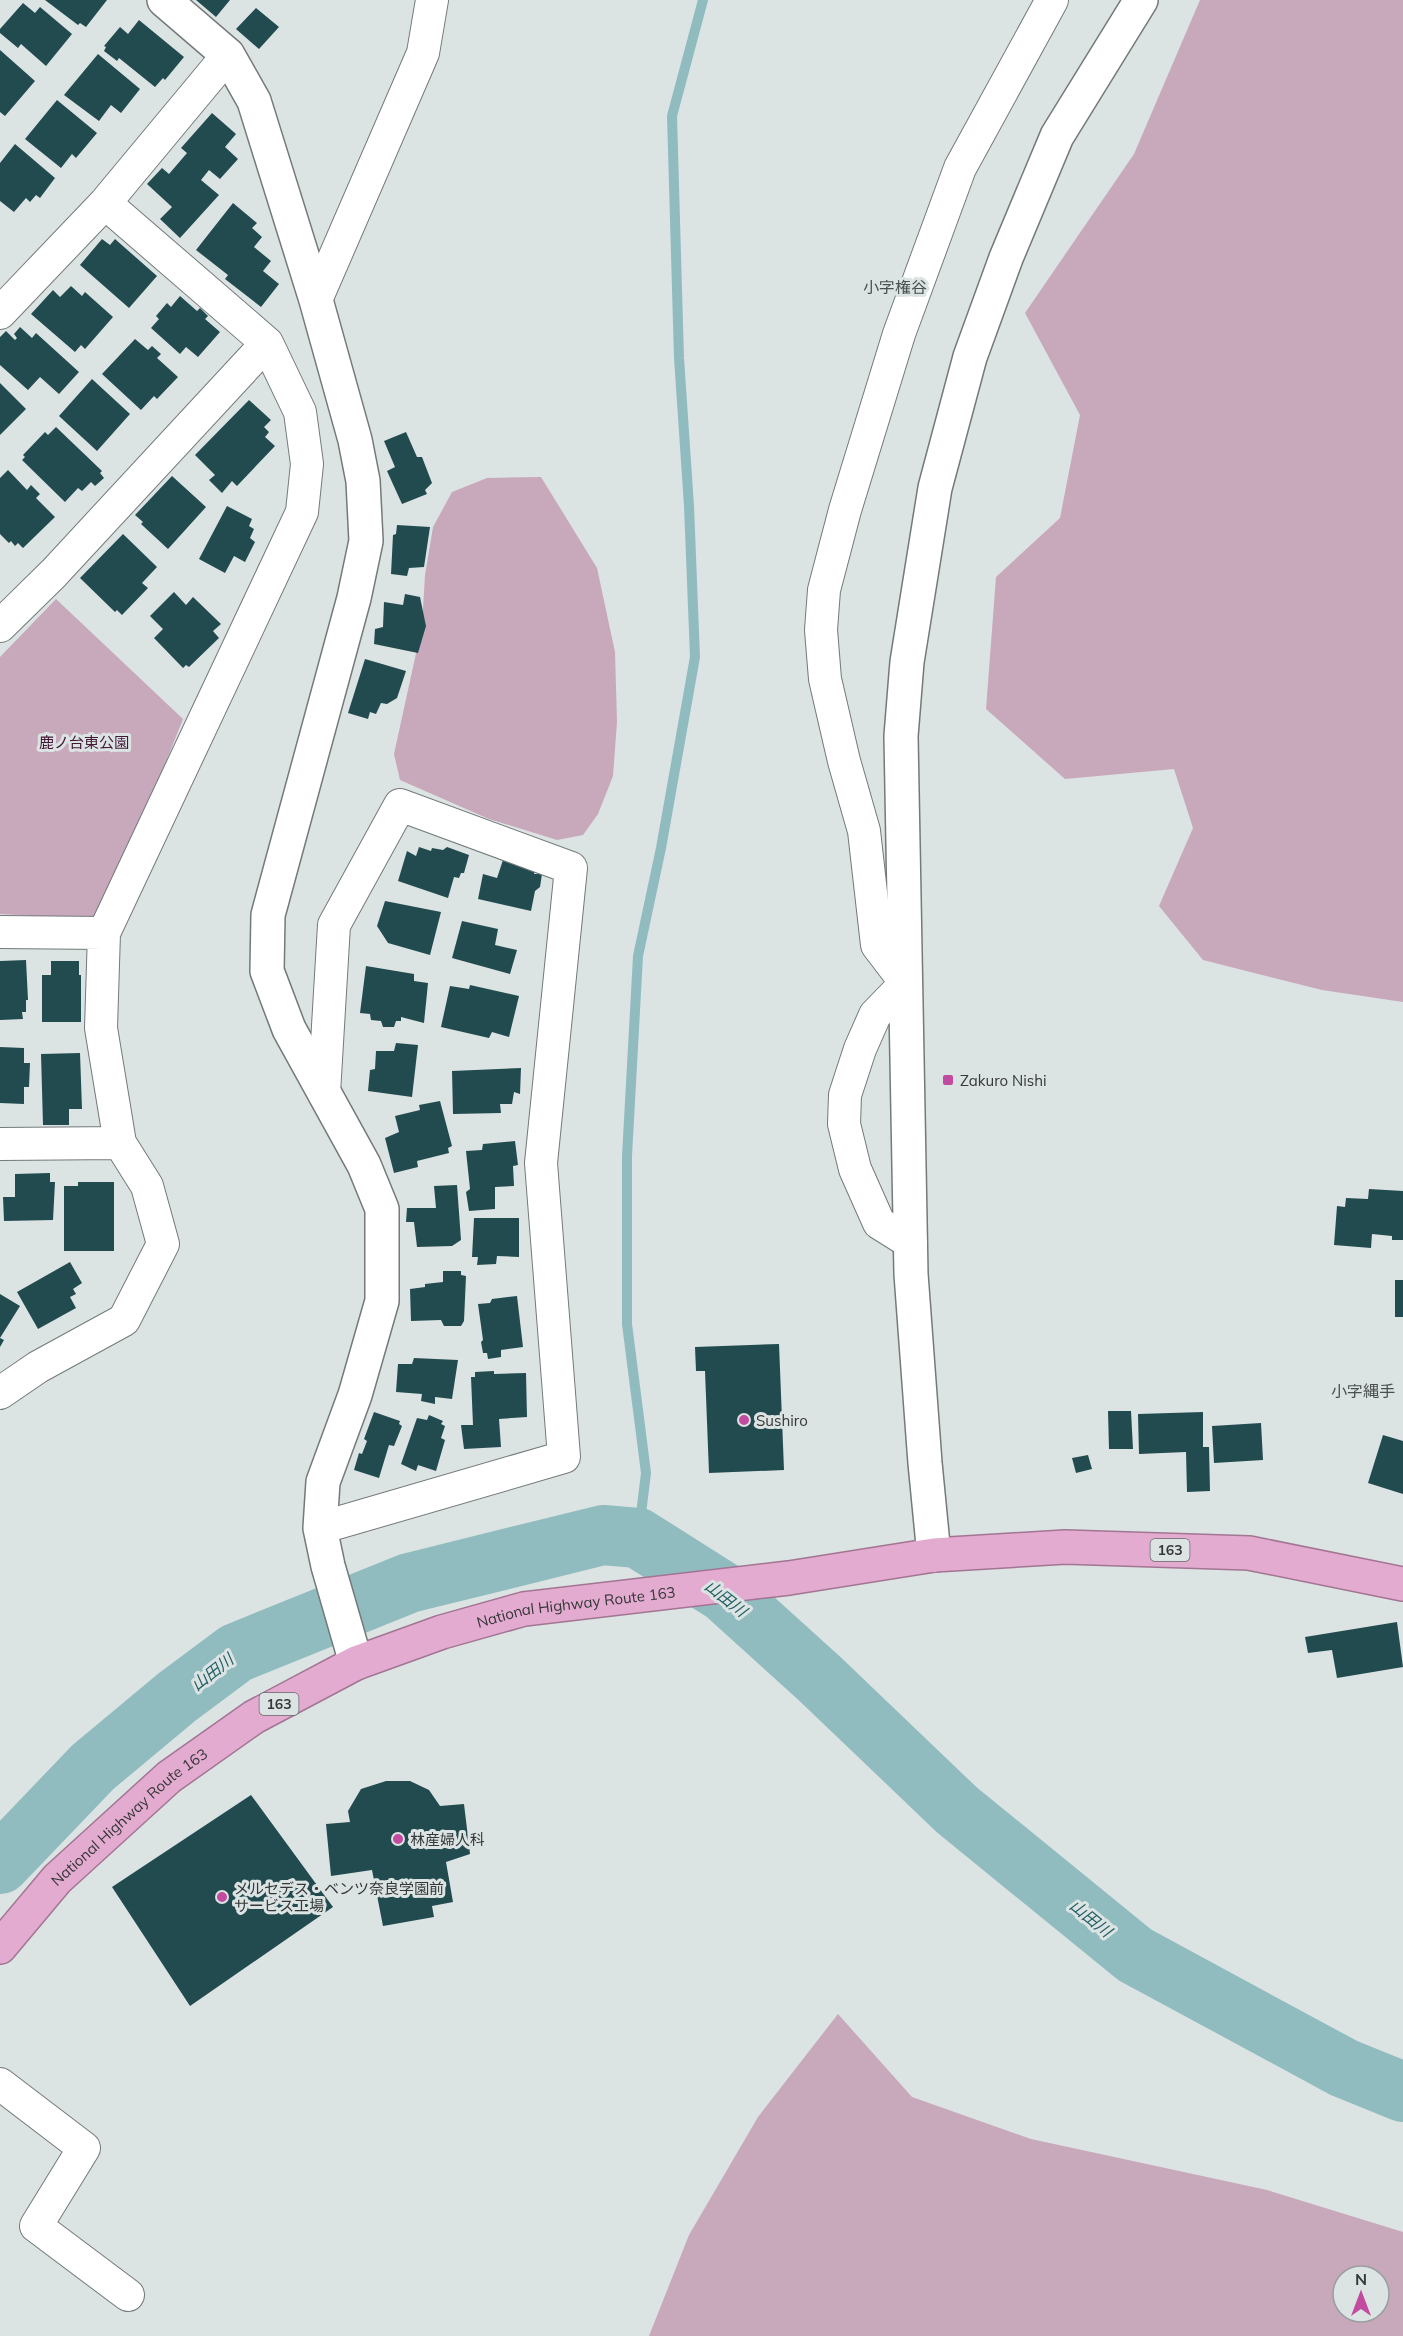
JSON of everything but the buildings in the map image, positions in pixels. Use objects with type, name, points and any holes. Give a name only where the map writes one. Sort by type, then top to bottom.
[{"type":"highway","name":"National Highway Route 163","points":[[0,1947],[57,1879],[168,1777],[254,1717],[356,1663],[442,1632],[524,1609],[789,1578],[934,1555],[1065,1547],[1249,1553],[1403,1584]]},
{"type":"street","points":[[164,0],[228,55],[254,101],[316,300],[355,440],[363,482],[366,540],[354,598],[268,915],[267,971],[289,1029],[364,1165],[382,1209],[382,1301],[355,1395],[323,1482],[320,1528],[328,1566],[356,1663]]},
{"type":"street","points":[[316,300],[423,53],[432,0]]},
{"type":"street","points":[[906,983],[877,945],[864,831],[844,761],[825,679],[821,630],[824,590],[844,510],[899,334],[960,168],[1052,0]]},
{"type":"street","points":[[934,1555],[923,1439],[911,1243],[901,736],[907,662],[935,488],[970,357],[1006,258],[1057,136],[1138,3]]},
{"type":"street","points":[[0,313],[105,203],[228,55]]},
{"type":"street","points":[[0,1393],[38,1367],[124,1320],[163,1244],[147,1186],[120,1143],[101,1028],[104,933],[302,512],[307,464],[300,412],[267,343],[105,203]]},
{"type":"street","points":[[0,626],[54,573],[267,343]]},
{"type":"street","points":[[320,1528],[564,1457],[541,1163],[571,868],[400,805],[334,925],[324,1094]]},
{"type":"street","points":[[0,932],[104,933]]},
{"type":"street","points":[[906,983],[875,1016],[860,1049],[845,1095],[844,1124],[855,1169],[879,1223],[911,1243]]},
{"type":"street","points":[[0,1144],[120,1143]]},
{"type":"street","points":[[0,2084],[84,2148],[36,2226],[128,2295]]},
{"type":"green space","points":[[1200,0],[1403,0],[1403,1002],[1322,990],[1203,960],[1159,906],[1193,828],[1174,769],[1065,779],[986,709],[996,577],[1060,518],[1080,415],[1025,313],[1134,154]]},
{"type":"green space","points":[[541,477],[597,568],[615,652],[617,722],[613,776],[598,814],[583,835],[557,840],[489,819],[400,780],[394,754],[422,626],[425,575],[433,527],[452,492],[487,478]]},
{"type":"green space","name":"鹿ノ台東公園","points":[[56,599],[183,719],[103,920],[0,914],[0,657]]},
{"type":"green space","points":[[838,2014],[912,2097],[1031,2139],[1267,2190],[1403,2232],[1403,2336],[649,2336],[689,2235],[758,2117]]},
{"type":"waterway","points":[[638,1538],[646,1473],[627,1324],[627,1156],[638,956],[661,848],[695,657],[689,506],[679,358],[672,116],[703,0]]},
{"type":"waterway","name":"山田川","points":[[0,1864],[93,1767],[177,1697],[236,1653],[409,1583],[603,1535],[638,1538],[725,1593],[820,1679],[957,1810],[1135,1955],[1344,2068],[1403,2092]]},
{"type":"place","name":"Zakuro Nishi","points":[[948,1080]]},
{"type":"place","name":"Sushiro","points":[[744,1420]]},
{"type":"place","name":"林産婦人科","points":[[398,1839]]},
{"type":"place","name":"メルセデス・ベンツ奈良学園前 サービス工場","points":[[222,1897]]},
{"type":"district","name":"小字権谷","points":[[895,287]]},
{"type":"district","name":"小字縄手","points":[[1363,1391]]}]
